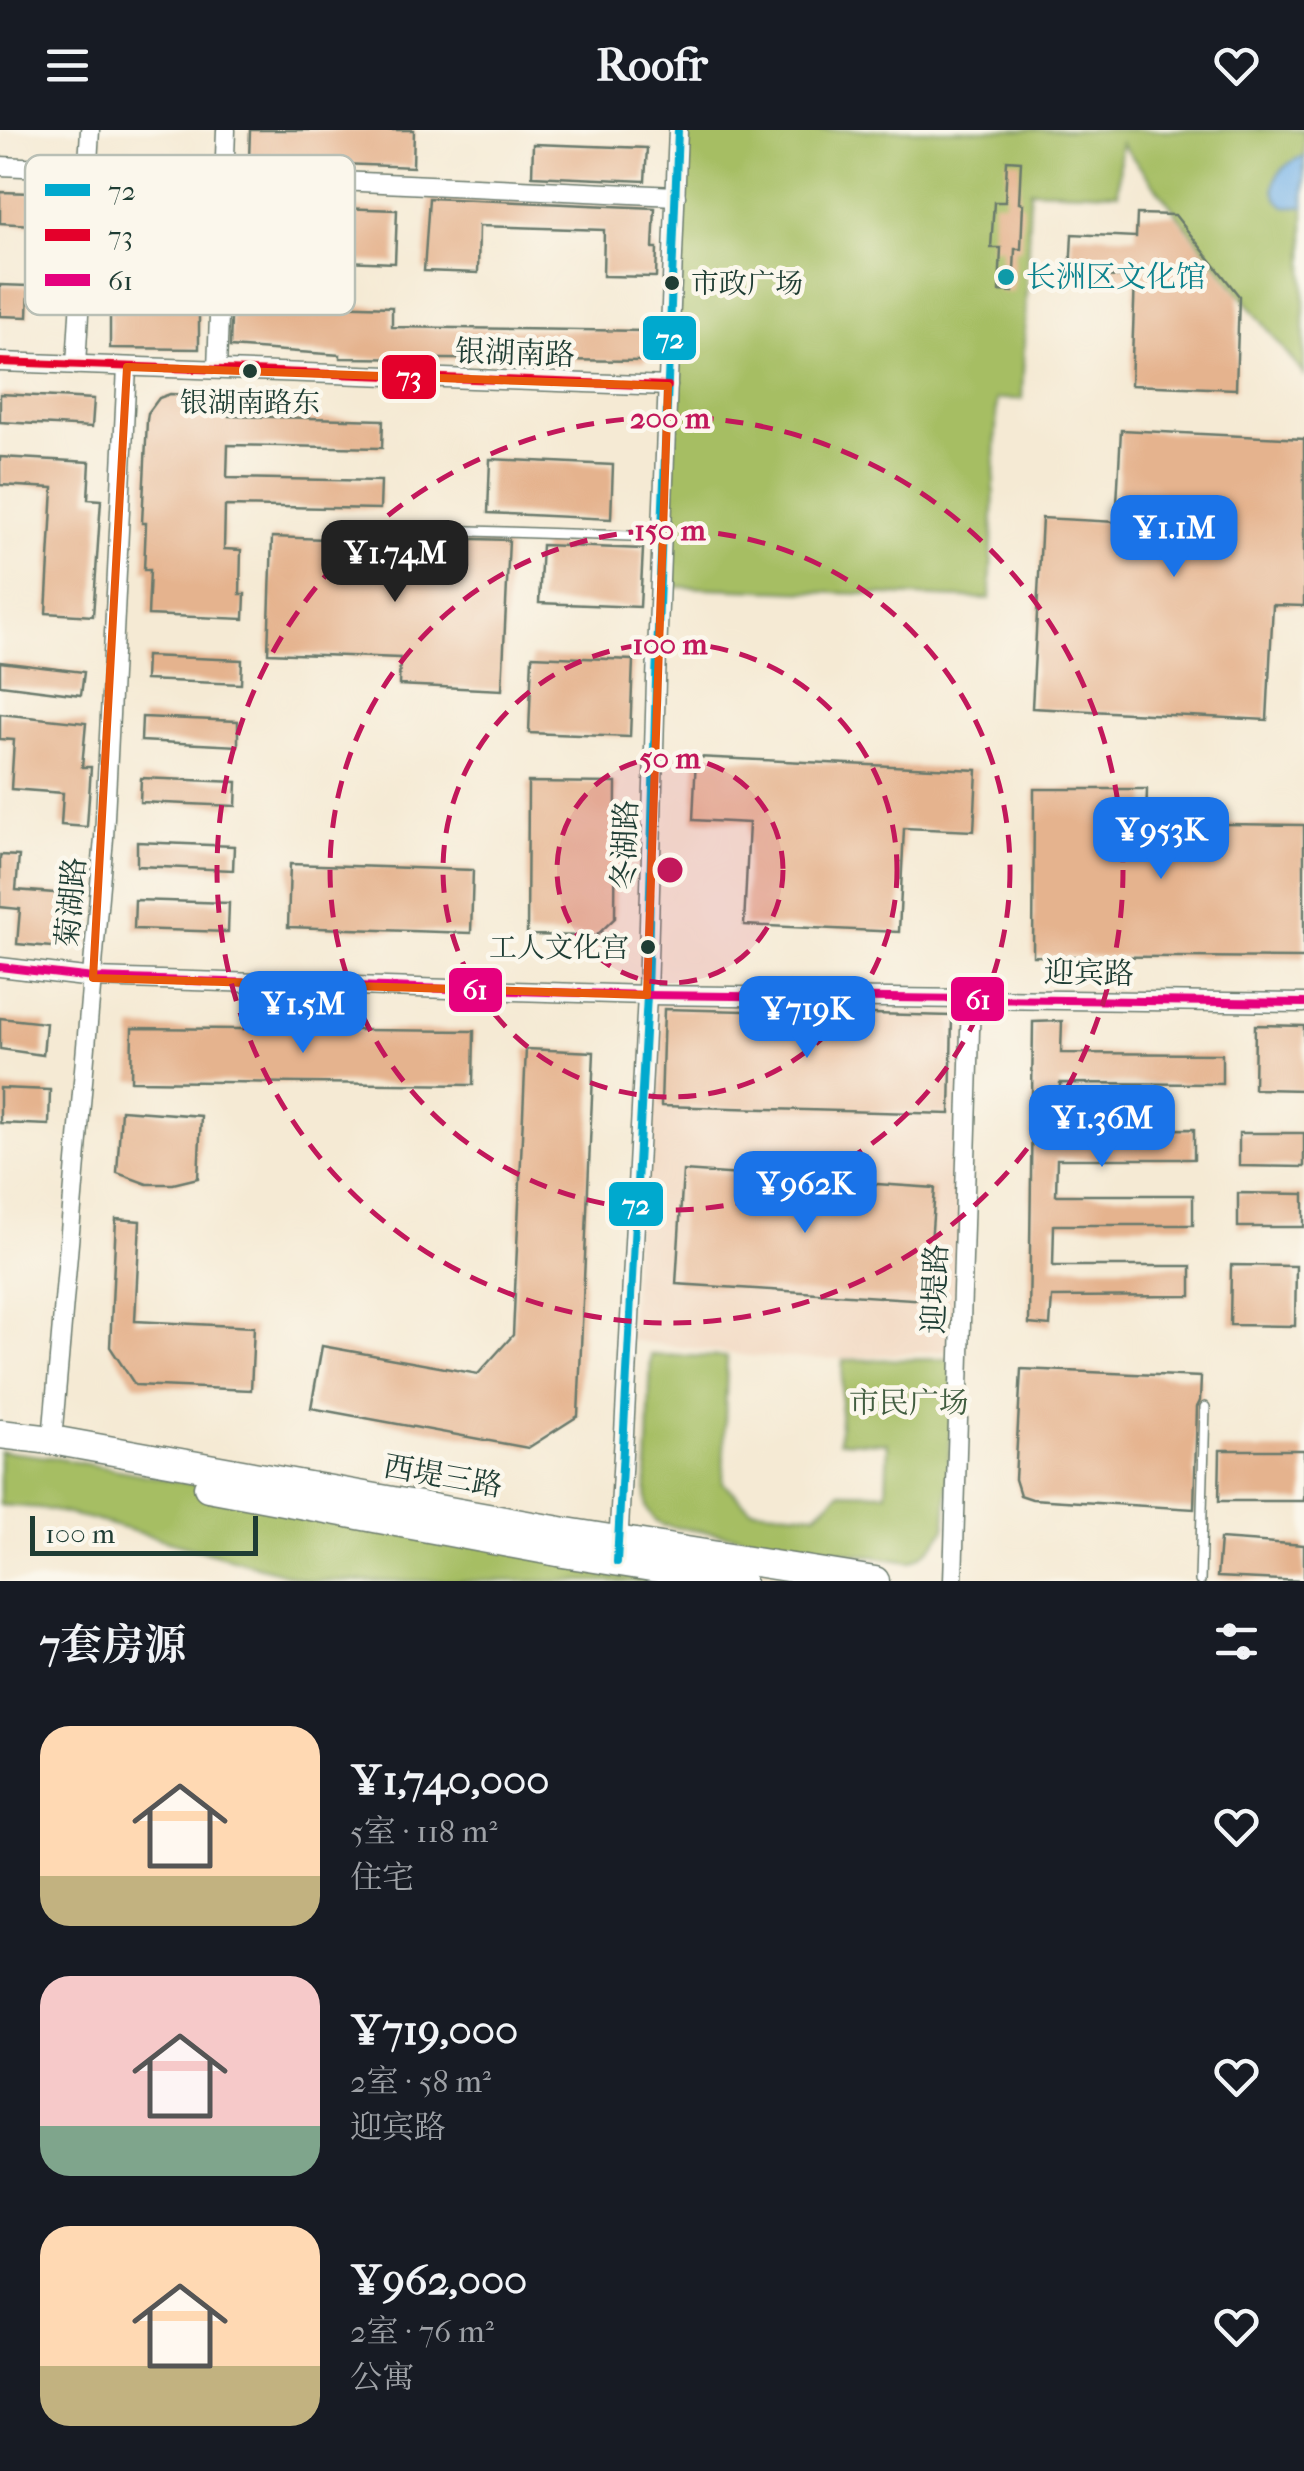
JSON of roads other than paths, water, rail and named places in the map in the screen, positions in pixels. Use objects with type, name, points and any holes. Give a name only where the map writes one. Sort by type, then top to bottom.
[{"type":"main road","name":"西堤三路","points":[[0,1434],[52,1440],[618,1551],[741,1581]]},
{"type":"main road","name":"西堤三路","points":[[0,1451],[618,1551],[875,1581]]},
{"type":"street","points":[[89,155],[90,130]]},
{"type":"street","points":[[225,155],[226,130]]},
{"type":"street","name":"冬湖路","points":[[618,1551],[647,994],[678,130]]},
{"type":"street","points":[[0,166],[25,167]]},
{"type":"street","points":[[355,182],[676,196]]},
{"type":"street","points":[[76,365],[79,315]]},
{"type":"street","points":[[217,369],[219,315]]},
{"type":"street","name":"银湖南路","points":[[0,362],[668,386]]},
{"type":"street","name":"菊湖路","points":[[52,1440],[108,766],[127,367]]},
{"type":"street","name":"迎宾路","points":[[0,967],[92,978],[647,994],[1304,1003]]},
{"type":"street","name":"迎堤路","points":[[953,1581],[970,998]]},
{"type":"lane","points":[[405,529],[662,538]]},
{"type":"lane","points":[[1200,1581],[1206,1407]]},
{"type":"water","points":[[1304,156],[1304,207],[1285,206],[1274,192],[1274,184],[1288,164]]},
{"type":"place","name":"长洲区文化馆","points":[[1006,277]]},
{"type":"place","name":"市政广场","points":[[672,283]]},
{"type":"place","name":"银湖南路东","points":[[250,371]]},
{"type":"place","name":"工人文化宫","points":[[648,947]]},
{"type":"park label","name":"市民广场","points":[[909,1403]]}]
